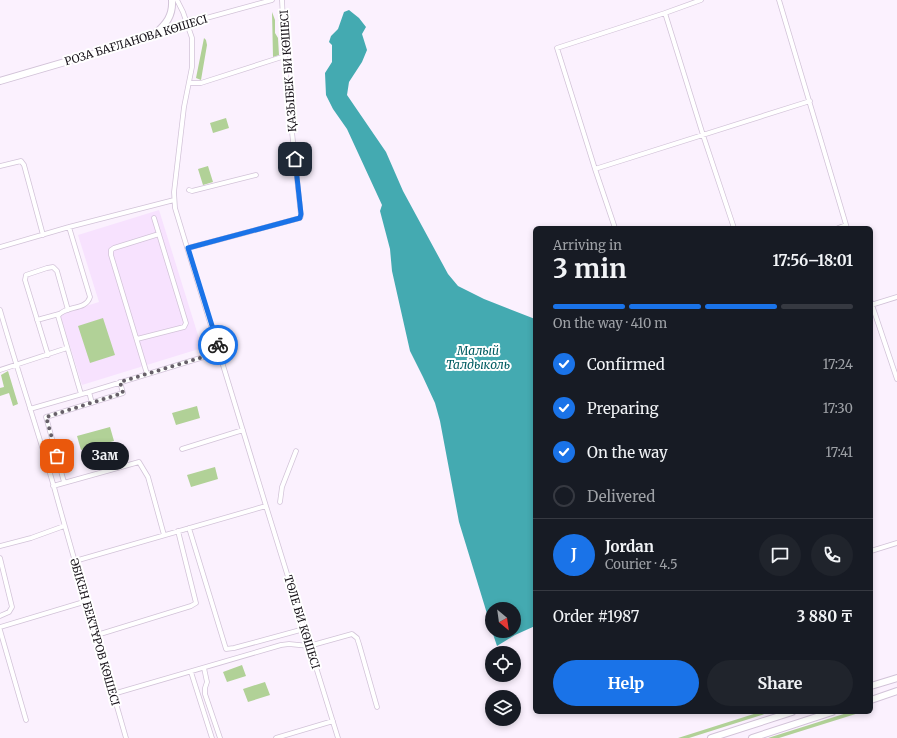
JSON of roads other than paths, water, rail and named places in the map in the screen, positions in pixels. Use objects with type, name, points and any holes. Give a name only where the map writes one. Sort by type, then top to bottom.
[{"type":"street","points":[[153,36],[166,25],[170,16],[172,0]]},
{"type":"street","points":[[0,247],[69,227],[174,200],[184,107],[192,67],[192,38],[178,0]]},
{"type":"street","name":"РОЗА БАҒЛАНОВА КӨШЕСІ","points":[[0,81],[272,0]]},
{"type":"street","name":"ҚАЗЫБЕК БИ КӨШЕСІ","points":[[188,248],[300,218],[301,214],[285,56],[282,0]]},
{"type":"street","points":[[614,226],[557,48],[701,0]]},
{"type":"street","points":[[779,0],[846,226]]},
{"type":"street","points":[[665,13],[733,226]]},
{"type":"street","points":[[189,83],[201,83],[285,56]]},
{"type":"street","points":[[595,169],[810,101]]},
{"type":"street","points":[[0,166],[20,161],[24,165],[43,235]]},
{"type":"street","points":[[189,190],[192,192],[256,175]]},
{"type":"street","name":"ТӨЛЕ БИ КӨШЕСІ","points":[[174,200],[266,506],[338,738]]},
{"type":"street","points":[[137,340],[184,327],[186,323],[154,218]]},
{"type":"street","points":[[37,320],[59,314],[89,302],[90,297],[69,227]]},
{"type":"street","points":[[147,374],[111,255],[111,250],[159,234]]},
{"type":"street","points":[[48,355],[25,280],[26,275],[53,267],[57,272],[68,310]]},
{"type":"street","points":[[873,303],[897,297]]},
{"type":"street","name":"ӘБІКЕН БЕКТҰРОВ КӨШЕСІ","points":[[0,310],[1,320],[30,409],[126,738]]},
{"type":"street","points":[[873,310],[897,379]]},
{"type":"street","points":[[59,314],[58,320],[81,394]]},
{"type":"street","points":[[0,370],[67,348]]},
{"type":"street","points":[[30,409],[220,352]]},
{"type":"street","points":[[64,482],[46,417],[123,393],[120,382]]},
{"type":"street","points":[[88,392],[92,403]]},
{"type":"street","points":[[182,449],[243,430]]},
{"type":"street","points":[[280,502],[282,487],[296,451]]},
{"type":"street","points":[[53,486],[139,462],[148,478],[164,535]]},
{"type":"street","points":[[75,561],[266,506]]},
{"type":"street","points":[[0,546],[31,538],[64,526]]},
{"type":"street","points":[[189,528],[226,649],[304,629]]},
{"type":"street","points":[[97,635],[191,606],[196,603],[178,531]]},
{"type":"street","points":[[873,549],[897,543]]},
{"type":"street","points":[[0,558],[12,607],[9,612],[0,616]]},
{"type":"street","points":[[0,627],[87,601]]},
{"type":"street","points":[[0,630],[26,720]]},
{"type":"street","points":[[113,694],[281,645],[289,644],[310,646],[349,635],[355,636],[359,644],[377,707]]},
{"type":"street","points":[[204,668],[207,682],[205,694],[220,738]]},
{"type":"street","points":[[190,672],[212,738]]},
{"type":"street","points":[[873,685],[897,678]]},
{"type":"street","points":[[873,699],[897,691]]},
{"type":"street","points":[[711,738],[786,714]]},
{"type":"street","points":[[752,738],[826,714]]},
{"type":"street","points":[[276,738],[333,721]]},
{"type":"water","name":"Малый Талдыколь","points":[[349,10],[359,18],[366,27],[362,34],[367,50],[362,62],[349,82],[347,95],[386,152],[403,191],[448,274],[458,286],[484,299],[533,318],[533,627],[521,632],[521,602],[485,602],[485,607],[459,522],[440,421],[435,403],[410,351],[392,271],[390,249],[380,211],[382,205],[347,129],[333,109],[326,95],[325,73],[332,62],[332,45],[329,42],[331,36],[338,29],[344,12]]},
{"type":"water","name":"Малый Талдыколь","points":[[494,638],[510,638],[497,646]]},
{"type":"place","name":"Зам","points":[[57,456]]}]
